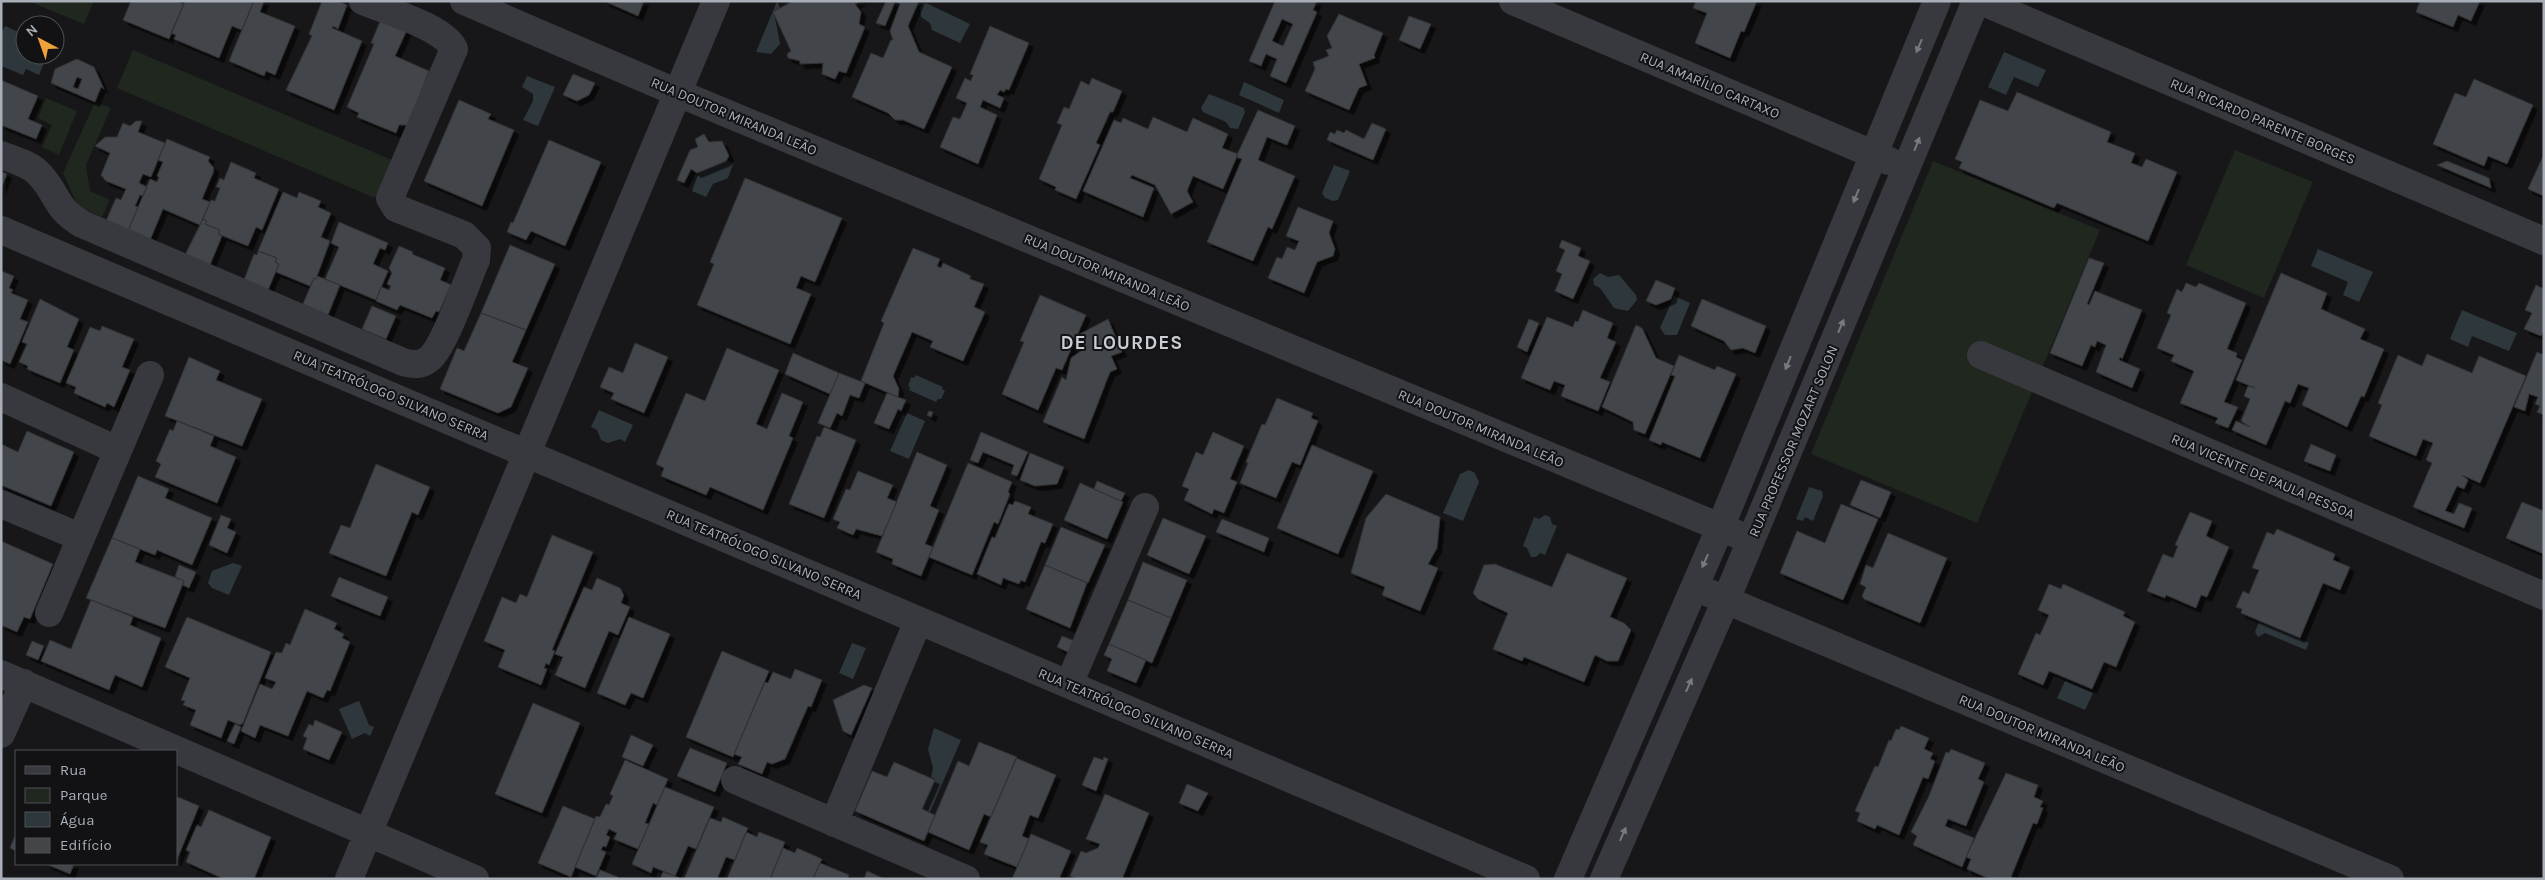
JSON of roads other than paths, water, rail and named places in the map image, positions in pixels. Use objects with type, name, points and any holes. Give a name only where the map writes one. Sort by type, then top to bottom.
[{"type":"street","points":[[1,155],[30,166],[39,174],[63,210],[82,224],[403,362],[412,365],[423,363],[437,350],[476,260],[476,248],[474,242],[464,235],[396,208],[390,198],[454,49],[450,42],[439,33],[363,1]]},
{"type":"street","name":"RUA DOUTOR MIRANDA LEÃO","points":[[464,1],[678,93],[1751,540]]},
{"type":"street","points":[[349,879],[370,833],[526,452],[716,1]]},
{"type":"street","name":"RUA AMARÍLIO CARTAXO","points":[[1513,1],[1907,169]]},
{"type":"street","points":[[1568,879],[1720,528],[1938,1]]},
{"type":"street","name":"RUA PROFESSOR MOZART SOLON","points":[[1604,879],[1726,600],[1976,1]]},
{"type":"street","name":"RUA RICARDO PARENTE BORGES","points":[[1981,1],[2544,241]]},
{"type":"street","name":"RUA TEATRÓLOGO SILVANO SERRA","points":[[1,230],[1526,879]]},
{"type":"street","name":"RUA VICENTE DE PAULA PESSOA","points":[[1982,355],[2544,596]]},
{"type":"street","points":[[49,613],[150,375]]},
{"type":"street","points":[[1,398],[117,450]]},
{"type":"street","points":[[1,504],[80,537]]},
{"type":"street","points":[[1069,684],[1145,507]]},
{"type":"street","name":"RUA DOUTOR MIRANDA LEÃO","points":[[1694,587],[2390,879]]},
{"type":"street","points":[[834,823],[918,621]]},
{"type":"street","points":[[1,734],[13,678],[475,879]]},
{"type":"street","points":[[735,780],[966,879]]},
{"type":"water","points":[[777,1],[780,8],[774,12],[780,44],[771,54],[756,52]]},
{"type":"water","points":[[926,3],[970,24],[960,43],[932,30],[930,23],[921,17],[920,7]]},
{"type":"water","points":[[5,26],[15,30],[15,65],[43,65],[39,75],[26,69],[23,75],[1,66],[1,34]]},
{"type":"water","points":[[2004,52],[2046,70],[2038,87],[2014,77],[2006,95],[1988,87]]},
{"type":"water","points":[[527,76],[555,87],[538,126],[523,120],[533,101],[533,94],[522,87]]},
{"type":"water","points":[[1244,82],[1284,100],[1279,113],[1239,95]]},
{"type":"water","points":[[1209,94],[1244,108],[1245,112],[1238,129],[1230,128],[1226,122],[1203,112],[1201,108]]},
{"type":"water","points":[[727,160],[733,164],[728,178],[713,184],[706,197],[692,191],[699,172]]},
{"type":"water","points":[[1334,165],[1350,171],[1338,200],[1333,201],[1325,198],[1322,193]]},
{"type":"water","points":[[2318,249],[2373,272],[2359,302],[2343,295],[2348,282],[2311,266]]},
{"type":"water","points":[[1600,273],[1608,277],[1619,275],[1636,295],[1637,300],[1628,311],[1614,308],[1600,288],[1594,285],[1593,279]]},
{"type":"water","points":[[1674,296],[1690,303],[1677,335],[1665,335],[1660,328]]},
{"type":"water","points":[[2462,310],[2517,333],[2509,351],[2472,336],[2468,347],[2450,339]]},
{"type":"water","points":[[916,375],[943,387],[942,389],[945,391],[941,399],[938,399],[936,402],[909,390],[910,387],[908,386],[911,377],[914,378]]},
{"type":"water","points":[[599,410],[633,425],[625,442],[620,439],[608,443],[601,440],[597,430],[591,427]]},
{"type":"water","points":[[907,413],[925,421],[909,459],[890,451]]},
{"type":"water","points":[[1469,470],[1475,473],[1479,482],[1463,521],[1443,513],[1460,474]]},
{"type":"water","points":[[1809,487],[1822,491],[1823,496],[1813,521],[1805,517],[1803,521],[1796,519]]},
{"type":"water","points":[[1545,515],[1550,517],[1552,524],[1557,526],[1545,555],[1540,553],[1536,557],[1531,557],[1527,548],[1523,546],[1534,517],[1539,519]]},
{"type":"water","points":[[233,563],[242,566],[229,595],[212,588],[208,583],[212,571]]},
{"type":"water","points":[[2259,622],[2309,643],[2306,650],[2265,633],[2258,637],[2255,632]]},
{"type":"water","points":[[852,643],[866,648],[853,679],[839,673]]},
{"type":"water","points":[[2065,681],[2093,693],[2085,710],[2057,698]]},
{"type":"water","points":[[359,701],[369,725],[374,727],[370,736],[365,733],[352,739],[339,709]]},
{"type":"water","points":[[934,728],[961,740],[930,812],[922,809],[935,779],[931,777],[933,768],[928,749]]},
{"type":"district","name":"DE LOURDES","points":[[1122,342]]}]
